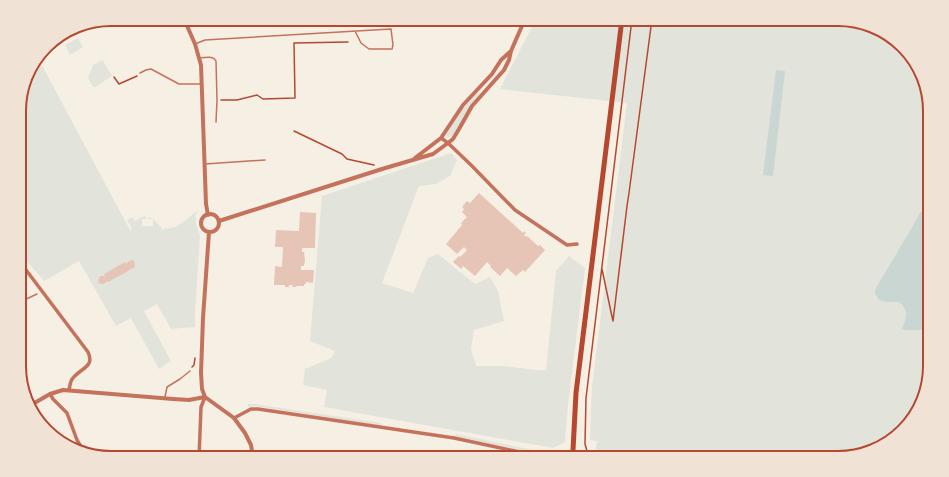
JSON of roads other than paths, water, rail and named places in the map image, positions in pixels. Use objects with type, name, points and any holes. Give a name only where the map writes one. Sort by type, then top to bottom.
[{"type":"main road","points":[[574,451],[576,393],[621,26]]},
{"type":"street","points":[[187,26],[195,44],[201,65],[206,204],[208,215]]},
{"type":"street","points":[[219,221],[433,154],[448,143],[460,129],[472,106],[504,70],[523,26]]},
{"type":"street","points":[[411,160],[441,138],[463,105],[492,74],[501,60],[511,51]]},
{"type":"street","points":[[441,138],[490,183],[515,210],[567,245],[576,244]]},
{"type":"street","points":[[208,215],[215,216],[219,221],[217,229],[209,232],[204,229],[201,224],[203,218],[208,215]]},
{"type":"street","points":[[209,232],[203,318],[201,373],[202,389],[205,397],[234,418],[245,433],[251,445],[252,451]]},
{"type":"street","points":[[26,270],[88,352],[90,357],[90,362],[87,366],[73,378],[70,383],[69,390]]},
{"type":"street","points":[[34,402],[50,394],[63,390],[189,400],[205,397]]},
{"type":"street","points":[[50,394],[52,399],[67,413],[80,444]]},
{"type":"street","points":[[199,451],[201,407],[205,397]]},
{"type":"street","points":[[234,418],[251,409],[258,409],[454,438],[515,451]]},
{"type":"lane","points":[[195,44],[204,40],[355,31],[391,29],[392,49],[369,49],[361,43],[355,31]]},
{"type":"lane","points":[[199,58],[212,57],[216,61],[216,122]]},
{"type":"lane","points":[[140,74],[151,68],[177,84],[201,84]]},
{"type":"lane","points":[[205,164],[265,160]]},
{"type":"lane","points":[[26,299],[36,294]]},
{"type":"lane","points":[[165,398],[167,387],[190,371]]}]
